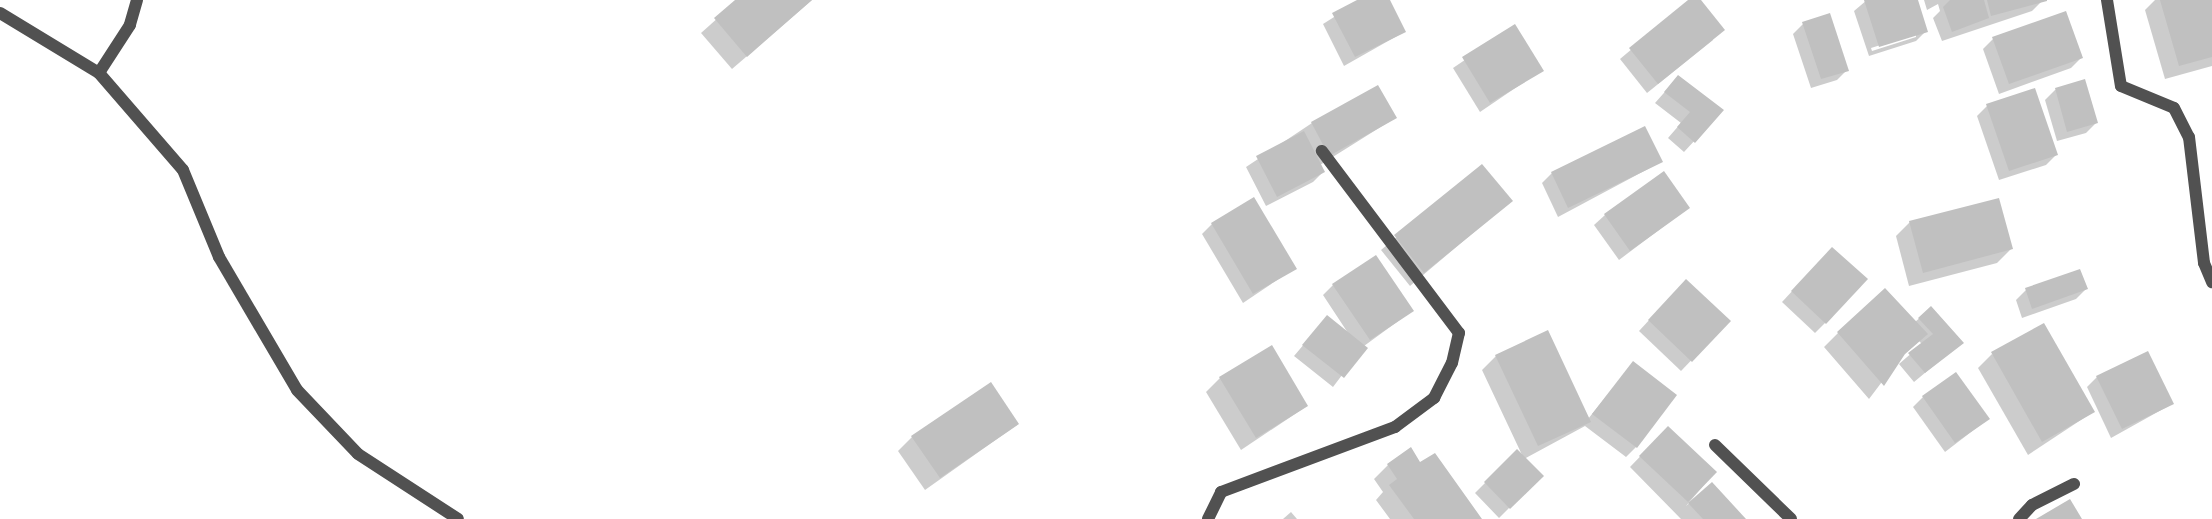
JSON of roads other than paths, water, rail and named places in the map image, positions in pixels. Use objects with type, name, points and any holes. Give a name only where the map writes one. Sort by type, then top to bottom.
[{"type":"street","points":[[99,73],[130,25],[137,0]]},
{"type":"street","points":[[2108,0],[2121,86],[2174,108],[2189,137],[2204,263],[2212,282]]},
{"type":"street","points":[[0,13],[99,73],[183,170],[219,257],[297,390],[358,454],[458,519]]},
{"type":"street","points":[[1208,519],[1221,492],[1395,427],[1434,398],[1452,363],[1459,333],[1322,151]]},
{"type":"street","points":[[1715,445],[1791,519]]},
{"type":"street","points":[[2019,519],[2032,505],[2074,484]]}]
